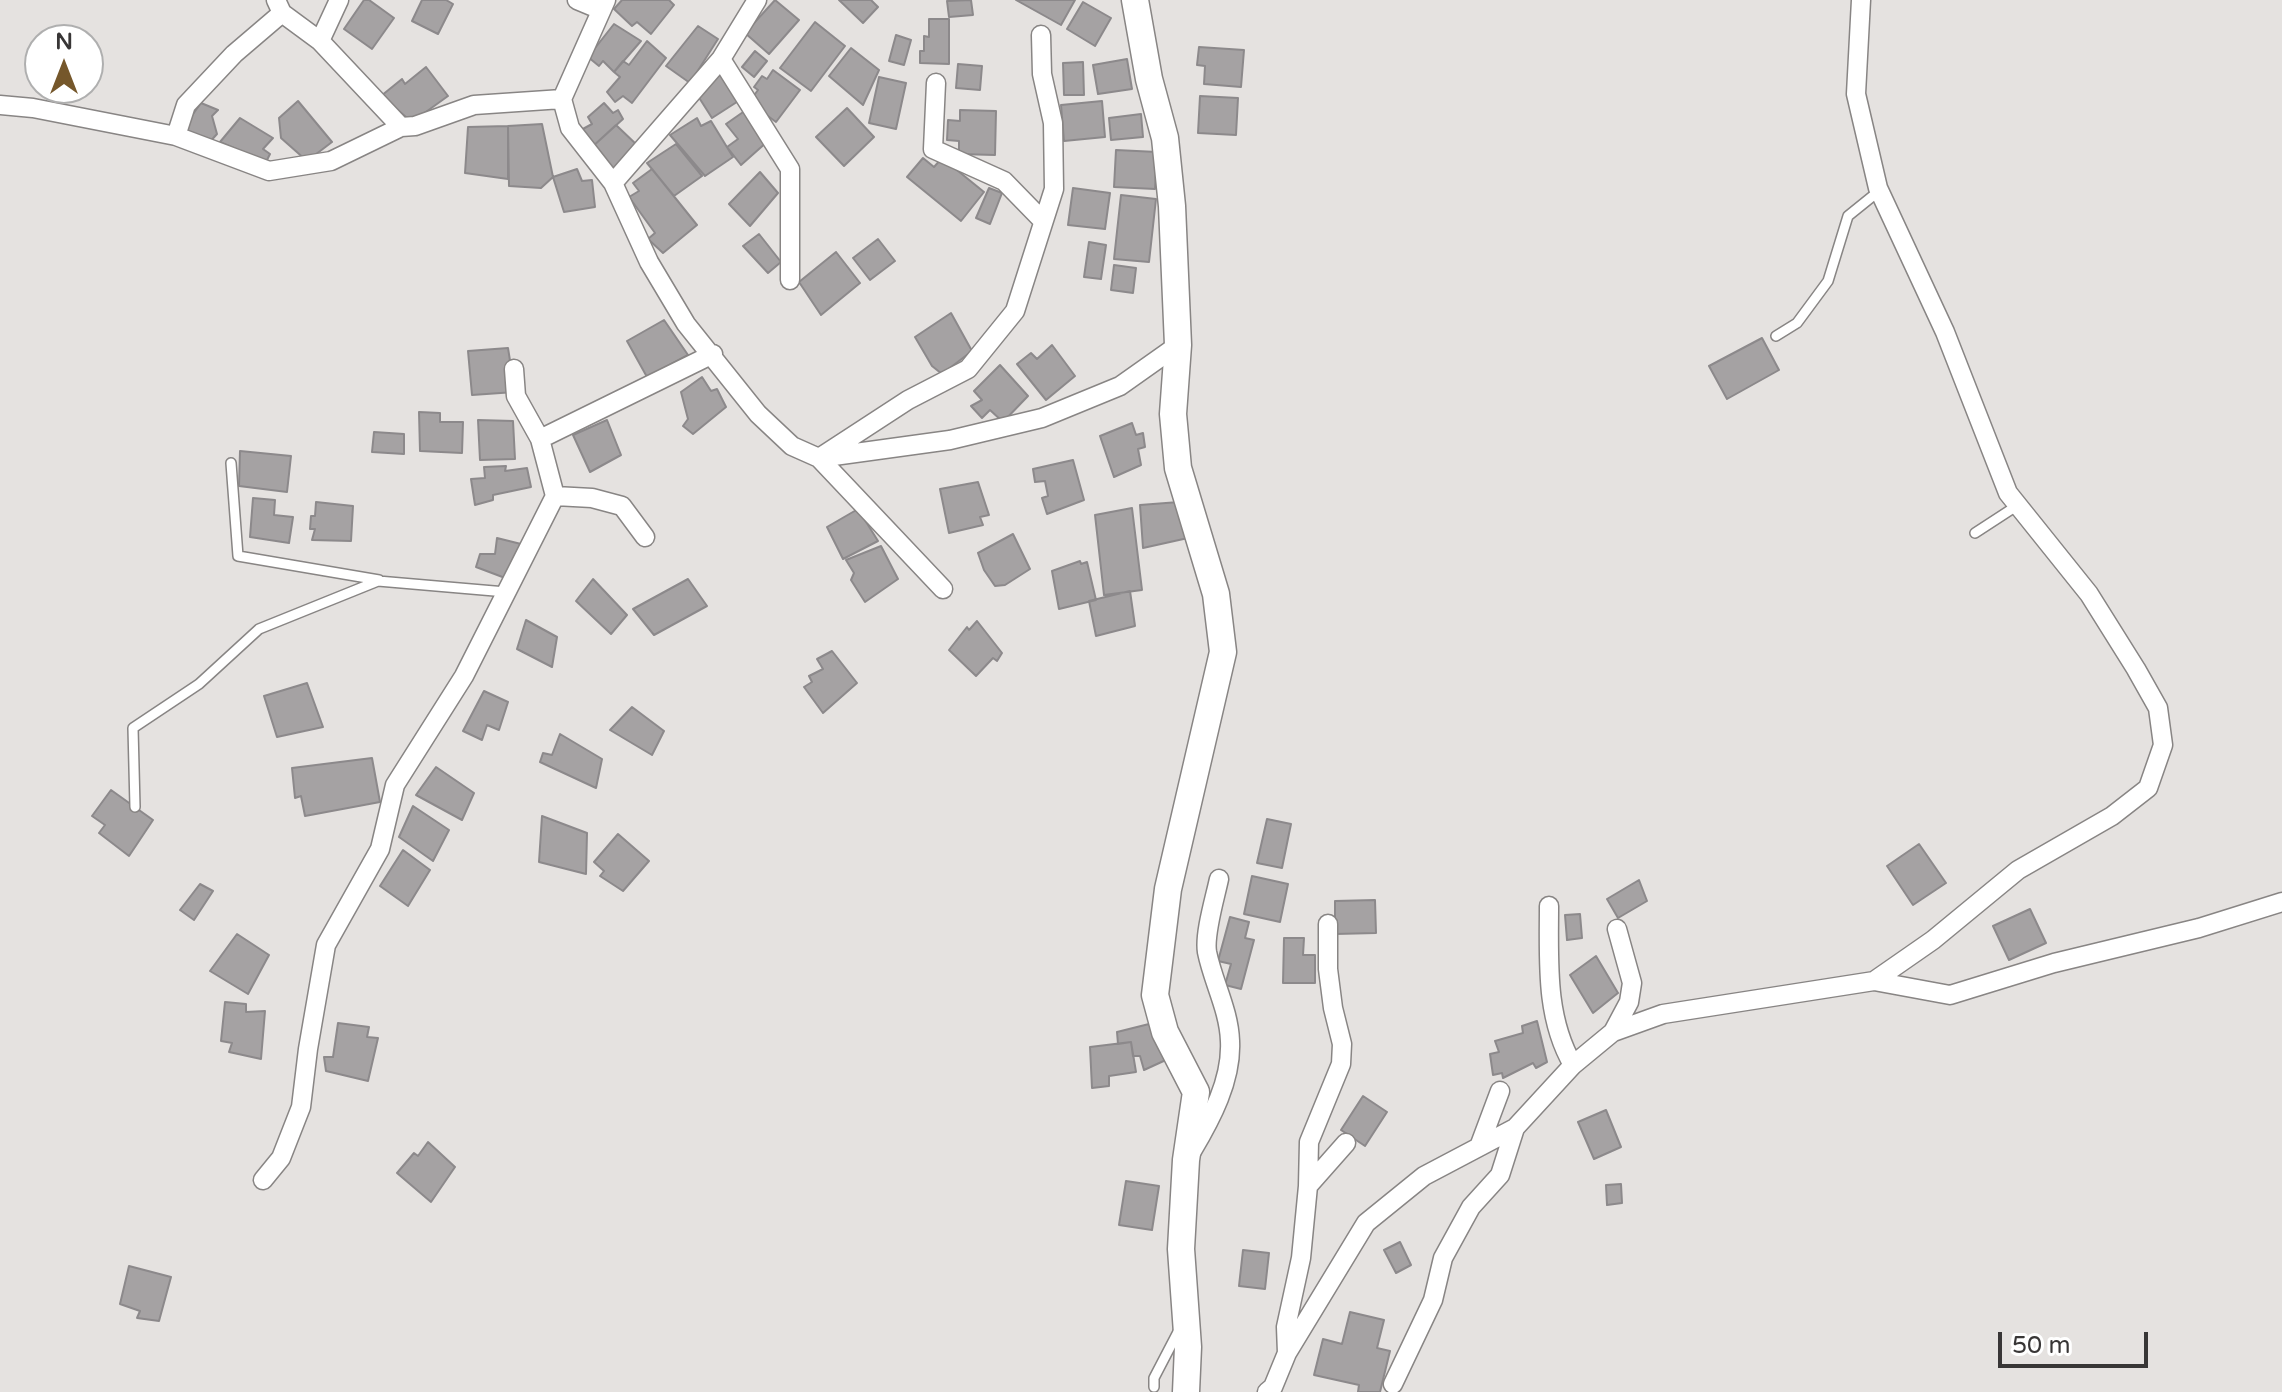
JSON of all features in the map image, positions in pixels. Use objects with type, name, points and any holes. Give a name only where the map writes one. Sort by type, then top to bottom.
[{"type":"main road","points":[[1135,0],[1149,79],[1165,138],[1172,206],[1178,345],[1173,414],[1178,468],[1216,594],[1223,652],[1168,889],[1155,995],[1165,1032],[1196,1092],[1186,1160],[1181,1249],[1188,1347],[1186,1392]]},
{"type":"street","points":[[320,41],[339,0]]},
{"type":"street","points":[[577,0],[604,5],[562,99],[570,128],[613,183],[649,262],[686,324],[758,414],[792,446],[819,458],[943,589]]},
{"type":"street","points":[[613,183],[721,59],[757,0]]},
{"type":"street","points":[[1861,0],[1856,94],[1879,191],[1945,332],[2008,493],[2089,594],[2136,669],[2158,708],[2163,745],[2148,788],[2112,816],[2018,870],[1933,940],[1874,981]]},
{"type":"street","points":[[176,136],[186,105],[279,6],[320,41],[401,127]]},
{"type":"street","points":[[819,458],[908,400],[968,369],[1015,311],[1054,189],[1053,123],[1042,74],[1041,35]]},
{"type":"street","points":[[721,59],[790,169],[790,280]]},
{"type":"street","points":[[936,83],[933,149],[1004,181],[1043,221]]},
{"type":"street","points":[[0,105],[33,108],[176,136],[269,171],[331,161],[401,127],[415,126],[474,105],[562,99]]},
{"type":"street","points":[[819,458],[950,440],[1042,418],[1120,386],[1178,345]]},
{"type":"street","points":[[540,439],[713,354]]},
{"type":"street","points":[[263,1180],[281,1158],[301,1107],[326,945],[380,849],[395,785],[464,676],[555,496],[540,439],[516,396],[514,369]]},
{"type":"street","points":[[555,496],[592,498],[622,506],[645,537]]},
{"type":"street","points":[[1186,1160],[1210,1120],[1225,1080],[1230,1042],[1221,995],[1207,949],[1219,879]]},
{"type":"street","points":[[1267,1392],[1273,1387],[1287,1353],[1366,1223],[1424,1176],[1515,1128],[1573,1065],[1613,1032],[1663,1014],[1874,981],[1950,995],[2054,963],[2199,928],[2282,902]]},
{"type":"street","points":[[1549,906],[1553,1015],[1563,1048],[1573,1065]]},
{"type":"street","points":[[1287,1353],[1286,1327],[1301,1258],[1309,1142],[1341,1064],[1342,1044],[1328,969],[1328,924]]},
{"type":"street","points":[[1613,1032],[1629,1002],[1632,983],[1617,929]]},
{"type":"street","points":[[1479,1147],[1500,1091]]},
{"type":"street","points":[[1393,1384],[1433,1300],[1443,1258],[1471,1207],[1500,1175],[1515,1128]]},
{"type":"street","points":[[1308,1186],[1346,1143]]},
{"type":"lane","points":[[1776,336],[1797,323],[1828,281],[1848,216],[1879,191]]},
{"type":"lane","points":[[231,463],[238,556],[396,583]]},
{"type":"lane","points":[[1975,533],[2018,505]]},
{"type":"lane","points":[[135,807],[133,728],[199,684],[259,629],[378,581],[506,592]]},
{"type":"lane","points":[[1154,1387],[1154,1378],[1186,1316]]},
{"type":"building","points":[[364,0],[369,0],[394,18],[372,49],[344,29]]},
{"type":"building","points":[[422,0],[446,0],[453,4],[438,34],[412,21]]},
{"type":"building","points":[[622,0],[669,0],[674,5],[651,34],[637,22],[632,26],[614,9]]},
{"type":"building","points":[[775,0],[799,20],[769,54],[745,33]]},
{"type":"building","points":[[839,0],[871,0],[878,7],[863,23]]},
{"type":"building","points":[[971,0],[973,15],[949,17],[947,1]]},
{"type":"building","points":[[1016,0],[1075,0],[1061,25]]},
{"type":"building","points":[[1083,2],[1111,18],[1095,46],[1067,29]]},
{"type":"building","points":[[929,19],[949,19],[949,64],[920,63],[924,36],[929,37]]},
{"type":"building","points":[[815,22],[845,46],[811,91],[780,68]]},
{"type":"building","points":[[614,24],[641,41],[614,72],[603,61],[599,66],[588,57]]},
{"type":"building","points":[[698,26],[718,39],[690,83],[666,66]]},
{"type":"building","points":[[896,35],[911,40],[904,65],[889,61]]},
{"type":"building","points":[[647,41],[666,58],[632,103],[623,96],[615,102],[607,92],[620,77],[614,72],[623,61],[629,65]]},
{"type":"building","points":[[1199,47],[1244,50],[1241,87],[1204,84],[1205,66],[1197,65]]},
{"type":"building","points":[[851,48],[879,70],[863,105],[829,76]]},
{"type":"building","points":[[755,51],[767,61],[754,77],[742,67]]},
{"type":"building","points":[[1127,59],[1132,89],[1098,94],[1093,65]]},
{"type":"building","points":[[1083,62],[1084,95],[1064,95],[1063,63]]},
{"type":"building","points":[[958,64],[982,66],[980,90],[956,88]]},
{"type":"building","points":[[426,67],[448,96],[412,122],[381,96],[402,79],[405,84]]},
{"type":"building","points":[[773,70],[800,90],[776,122],[749,102],[758,90],[754,87],[762,76],[767,79]]},
{"type":"building","points":[[719,71],[740,100],[712,118],[698,96],[710,86],[704,78]]},
{"type":"building","points":[[879,77],[906,83],[896,129],[869,123]]},
{"type":"building","points":[[1200,96],[1238,98],[1236,135],[1198,133]]},
{"type":"building","points":[[298,101],[332,142],[307,161],[281,138],[279,118]]},
{"type":"building","points":[[1102,101],[1105,137],[1064,141],[1061,105]]},
{"type":"building","points":[[201,103],[218,110],[212,116],[217,134],[207,145],[183,128]]},
{"type":"building","points":[[604,103],[613,113],[618,110],[623,119],[591,148],[581,130],[592,124],[588,117]]},
{"type":"building","points":[[847,108],[874,137],[844,166],[816,137]]},
{"type":"building","points":[[746,110],[768,141],[741,165],[727,147],[738,139],[726,124]]},
{"type":"building","points":[[960,110],[996,111],[995,155],[959,154],[959,141],[947,140],[948,120],[960,121]]},
{"type":"building","points":[[1141,114],[1143,137],[1111,140],[1109,118]]},
{"type":"building","points":[[240,118],[273,138],[263,149],[270,154],[266,162],[220,142]]},
{"type":"building","points":[[697,118],[701,126],[711,121],[733,157],[705,176],[670,135]]},
{"type":"building","points":[[542,124],[553,177],[541,188],[509,186],[508,126]]},
{"type":"building","points":[[616,125],[637,145],[613,178],[591,148]]},
{"type":"building","points":[[508,126],[508,179],[465,173],[468,127]]},
{"type":"building","points":[[676,144],[702,176],[674,196],[647,163]]},
{"type":"building","points":[[1116,150],[1157,152],[1155,189],[1114,187]]},
{"type":"building","points":[[923,158],[934,167],[942,158],[984,192],[961,221],[907,177]]},
{"type":"building","points":[[577,169],[582,181],[592,180],[595,207],[564,212],[553,177]]},
{"type":"building","points":[[652,169],[697,225],[663,253],[648,239],[655,233],[629,197],[639,191],[633,183]]},
{"type":"building","points":[[760,172],[778,193],[750,226],[729,204]]},
{"type":"building","points":[[989,188],[1002,193],[990,224],[976,218]]},
{"type":"building","points":[[1073,188],[1110,193],[1105,229],[1068,225]]},
{"type":"building","points":[[1121,195],[1156,199],[1149,262],[1114,259]]},
{"type":"building","points":[[759,234],[781,262],[768,273],[743,246]]},
{"type":"building","points":[[878,239],[895,261],[870,280],[853,258]]},
{"type":"building","points":[[1089,242],[1106,245],[1101,279],[1084,277]]},
{"type":"building","points":[[836,252],[860,283],[821,315],[799,282]]},
{"type":"building","points":[[1114,265],[1136,268],[1133,293],[1111,290]]},
{"type":"building","points":[[951,313],[972,351],[942,374],[932,366],[915,337]]},
{"type":"building","points":[[664,320],[688,355],[647,377],[627,341]]},
{"type":"building","points":[[1762,338],[1779,370],[1727,399],[1709,366]]},
{"type":"building","points":[[1052,345],[1075,376],[1046,400],[1017,364],[1031,353],[1037,359]]},
{"type":"building","points":[[508,348],[515,392],[472,395],[468,351]]},
{"type":"building","points":[[1000,365],[1028,396],[1003,422],[990,410],[982,418],[971,406],[982,400],[974,391]]},
{"type":"building","points":[[702,377],[711,391],[717,389],[726,407],[693,434],[683,426],[688,419],[681,392]]},
{"type":"building","points":[[419,412],[440,413],[440,422],[463,422],[462,453],[420,451]]},
{"type":"building","points":[[478,420],[513,421],[515,459],[480,460]]},
{"type":"building","points":[[607,420],[621,455],[590,472],[573,435]]},
{"type":"building","points":[[1132,423],[1136,435],[1143,433],[1145,447],[1138,449],[1141,465],[1114,477],[1100,436]]},
{"type":"building","points":[[374,432],[404,434],[404,454],[372,452]]},
{"type":"building","points":[[240,451],[291,456],[287,492],[239,486]]},
{"type":"building","points":[[1073,460],[1084,500],[1047,514],[1042,498],[1048,496],[1045,481],[1035,482],[1033,469]]},
{"type":"building","points":[[506,466],[505,471],[527,468],[531,487],[493,495],[493,500],[475,505],[471,479],[485,478],[484,467]]},
{"type":"building","points":[[978,482],[989,515],[980,517],[983,525],[949,533],[940,489]]},
{"type":"building","points":[[253,498],[275,500],[274,515],[293,517],[289,543],[250,537]]},
{"type":"building","points":[[316,502],[353,506],[351,541],[312,540],[315,529],[310,529],[311,516],[315,516]]},
{"type":"building","points":[[1179,502],[1188,538],[1143,548],[1140,505]]},
{"type":"building","points":[[1132,508],[1142,590],[1104,595],[1095,515]]},
{"type":"building","points":[[858,509],[878,541],[843,559],[827,527]]},
{"type":"building","points":[[1013,534],[1030,569],[1005,585],[995,586],[984,570],[978,553]]},
{"type":"building","points":[[497,538],[525,545],[521,584],[476,567],[480,554],[495,554]]},
{"type":"building","points":[[881,546],[898,579],[865,602],[851,580],[854,573],[846,560]]},
{"type":"building","points":[[1080,561],[1081,564],[1087,562],[1096,600],[1059,609],[1052,571]]},
{"type":"building","points":[[593,579],[627,615],[611,634],[576,601]]},
{"type":"building","points":[[688,579],[707,606],[654,635],[633,609]]},
{"type":"building","points":[[1130,591],[1135,626],[1096,636],[1089,601]]},
{"type":"building","points":[[526,620],[557,637],[552,667],[517,649]]},
{"type":"building","points":[[977,621],[1002,653],[997,661],[993,658],[976,676],[949,650],[967,627],[969,630]]},
{"type":"building","points":[[832,651],[857,683],[823,713],[804,687],[812,682],[809,676],[823,669],[817,659]]},
{"type":"building","points":[[307,683],[323,727],[277,737],[264,696]]},
{"type":"building","points":[[484,691],[508,702],[499,730],[487,725],[482,740],[463,731]]},
{"type":"building","points":[[632,707],[664,731],[652,755],[610,730]]},
{"type":"building","points":[[560,734],[602,759],[596,788],[540,762],[543,753],[552,755]]},
{"type":"building","points":[[372,758],[380,802],[305,816],[301,796],[295,798],[292,768]]},
{"type":"building","points":[[436,767],[474,793],[462,820],[416,795]]},
{"type":"building","points":[[111,790],[153,820],[129,856],[99,833],[105,825],[92,816]]},
{"type":"building","points":[[413,806],[449,830],[433,861],[399,837]]},
{"type":"building","points":[[542,816],[587,833],[586,874],[539,862]]},
{"type":"building","points":[[1267,819],[1291,824],[1282,868],[1257,863]]},
{"type":"building","points":[[618,834],[649,861],[623,891],[600,876],[604,871],[594,862]]},
{"type":"building","points":[[1919,844],[1946,883],[1913,905],[1887,866]]},
{"type":"building","points":[[403,850],[430,870],[408,906],[380,886]]},
{"type":"building","points":[[1252,876],[1288,884],[1280,922],[1244,914]]},
{"type":"building","points":[[1639,880],[1647,901],[1618,918],[1607,899]]},
{"type":"building","points":[[200,884],[213,891],[194,920],[180,910]]},
{"type":"building","points":[[1375,900],[1376,933],[1335,934],[1335,901]]},
{"type":"building","points":[[2030,909],[2046,943],[2009,960],[1993,926]]},
{"type":"building","points":[[1580,914],[1582,938],[1567,940],[1565,915]]},
{"type":"building","points":[[1230,917],[1249,922],[1245,938],[1254,940],[1241,989],[1225,985],[1231,964],[1218,961]]},
{"type":"building","points":[[237,934],[269,955],[248,994],[210,971]]},
{"type":"building","points":[[1284,938],[1304,938],[1303,955],[1315,955],[1315,983],[1283,983]]},
{"type":"building","points":[[1596,956],[1618,993],[1593,1013],[1570,975]]},
{"type":"building","points":[[225,1002],[246,1004],[246,1012],[265,1011],[261,1059],[229,1052],[232,1043],[221,1041]]},
{"type":"building","points":[[1537,1021],[1547,1062],[1536,1068],[1533,1063],[1503,1078],[1502,1073],[1493,1075],[1490,1054],[1499,1052],[1495,1041],[1523,1033],[1522,1026]]},
{"type":"building","points":[[338,1023],[369,1027],[367,1037],[378,1038],[368,1081],[326,1071],[324,1057],[333,1057]]},
{"type":"building","points":[[1149,1024],[1168,1059],[1144,1070],[1140,1056],[1133,1056],[1131,1042],[1118,1044],[1117,1032]]},
{"type":"building","points":[[1131,1042],[1136,1072],[1109,1076],[1109,1086],[1092,1088],[1090,1047]]},
{"type":"building","points":[[1363,1096],[1387,1112],[1365,1146],[1341,1130]]},
{"type":"building","points":[[1606,1110],[1621,1147],[1594,1159],[1578,1122]]},
{"type":"building","points":[[428,1142],[455,1167],[431,1202],[397,1173],[414,1153],[418,1156]]},
{"type":"building","points":[[1126,1181],[1159,1186],[1152,1230],[1119,1225]]},
{"type":"building","points":[[1621,1184],[1622,1203],[1607,1205],[1606,1185]]},
{"type":"building","points":[[1400,1242],[1411,1265],[1396,1273],[1384,1250]]},
{"type":"building","points":[[1243,1250],[1269,1253],[1265,1289],[1239,1286]]},
{"type":"building","points":[[129,1266],[171,1277],[159,1321],[137,1318],[140,1311],[120,1304]]},
{"type":"building","points":[[1350,1312],[1384,1320],[1377,1348],[1390,1351],[1380,1392],[1358,1392],[1359,1385],[1314,1375],[1323,1339],[1342,1344]]}]
